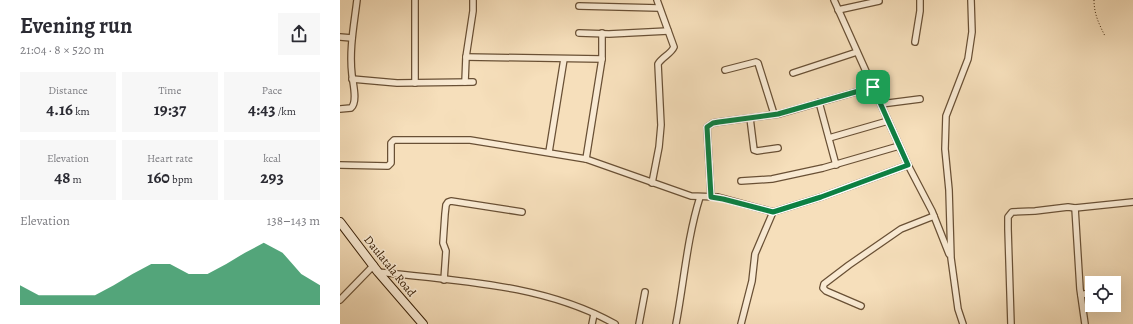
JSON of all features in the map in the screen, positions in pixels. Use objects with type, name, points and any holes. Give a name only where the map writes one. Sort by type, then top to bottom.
[{"type":"main road","name":"Daulatala Road","points":[[340,222],[423,324]]},
{"type":"street","points":[[340,109],[351,108],[354,102],[351,66],[352,38],[358,0]]},
{"type":"street","points":[[415,0],[415,83]]},
{"type":"street","points":[[465,82],[466,57],[473,11],[473,0]]},
{"type":"street","points":[[652,183],[659,147],[661,120],[658,64],[671,52],[674,47],[657,0]]},
{"type":"street","points":[[834,0],[899,146],[934,216],[951,258]]},
{"type":"street","points":[[915,42],[920,11],[920,0]]},
{"type":"street","points":[[963,324],[958,309],[951,258],[949,190],[945,149],[946,116],[968,59],[972,32],[971,0]]},
{"type":"street","points":[[838,10],[879,1]]},
{"type":"street","points":[[579,6],[659,8]]},
{"type":"street","points":[[579,33],[668,31]]},
{"type":"street","points":[[586,159],[602,59],[602,33]]},
{"type":"street","points":[[340,36],[352,38]]},
{"type":"street","points":[[793,72],[857,52]]},
{"type":"street","points":[[466,57],[602,59]]},
{"type":"street","points":[[549,152],[564,59]]},
{"type":"street","points":[[725,70],[756,62],[758,63],[774,114]]},
{"type":"street","points":[[352,80],[415,83],[473,82]]},
{"type":"street","points":[[711,197],[707,127],[713,123],[774,114],[873,87]]},
{"type":"street","points":[[881,104],[920,99]]},
{"type":"street","points":[[819,102],[836,165]]},
{"type":"street","points":[[750,118],[754,150],[757,152],[778,148]]},
{"type":"street","points":[[829,138],[888,121]]},
{"type":"street","points":[[340,165],[388,166],[391,162],[391,143],[394,140],[470,140],[586,159],[691,196],[723,199],[773,212],[821,197],[908,165]]},
{"type":"street","points":[[741,181],[772,179],[836,165],[899,146]]},
{"type":"street","points":[[676,324],[688,245],[695,212],[700,197]]},
{"type":"street","points":[[444,280],[446,251],[443,243],[446,204],[448,202],[522,212]]},
{"type":"street","points":[[1011,324],[1008,217],[1012,212],[1068,207],[1075,208],[1133,202]]},
{"type":"street","points":[[1075,208],[1081,295],[1085,324]]},
{"type":"street","points":[[741,324],[752,281],[755,254],[773,212]]},
{"type":"street","points":[[861,306],[826,290],[823,288],[824,284],[900,229],[934,216]]},
{"type":"street","points":[[340,300],[376,268],[444,280],[492,286],[551,297],[615,324]]},
{"type":"street","points":[[640,324],[645,292]]},
{"type":"street","points":[[1081,295],[1085,294]]},
{"type":"street","points":[[592,324],[594,314]]},
{"type":"path","points":[[1094,0],[1096,18],[1105,36]]},
{"type":"route","points":[[873,87],[908,165],[821,197],[773,212],[711,197],[706,132],[707,127],[713,123],[778,114],[873,87]]}]
